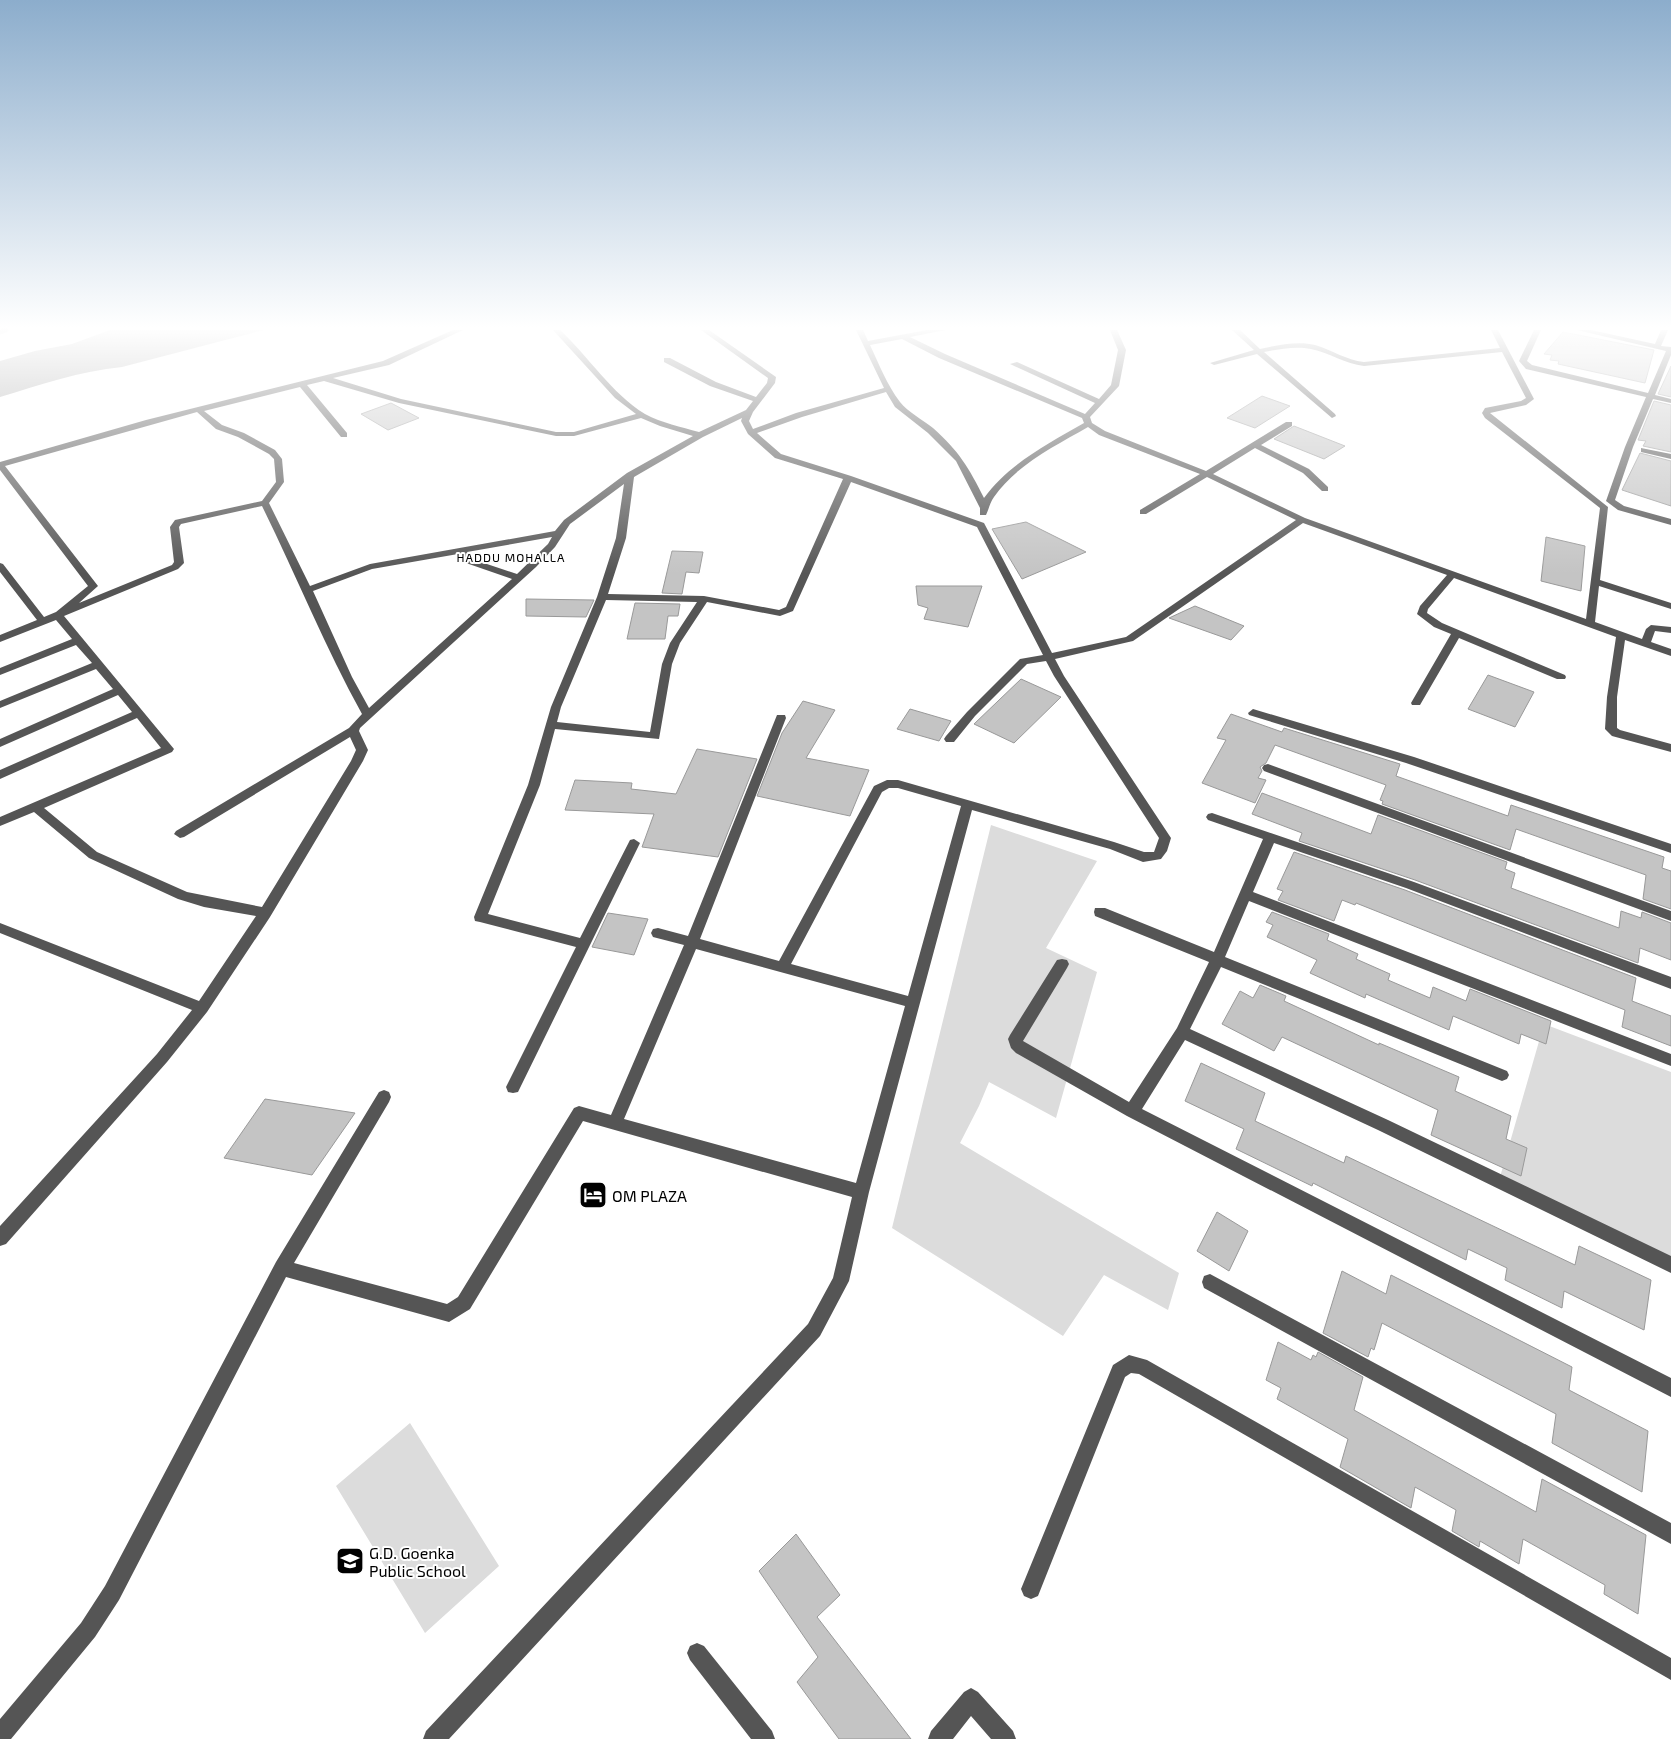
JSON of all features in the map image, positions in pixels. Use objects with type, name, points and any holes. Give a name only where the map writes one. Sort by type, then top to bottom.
[{"type":"street","points":[[58,616],[93,586],[30,499],[0,465],[149,422],[199,411]]},
{"type":"street","points":[[0,639],[175,567],[179,563],[174,526],[176,523],[264,503],[280,482],[278,459],[272,452],[259,444],[213,424],[200,411]]},
{"type":"street","points":[[324,411],[344,436]]},
{"type":"street","points":[[447,411],[556,434],[574,434],[642,415]]},
{"type":"street","points":[[637,411],[642,415],[700,435]]},
{"type":"street","points":[[751,432],[812,411]]},
{"type":"street","points":[[906,411],[930,431],[959,459],[984,507]]},
{"type":"street","points":[[1065,411],[1087,421],[1102,433],[1206,474],[1302,520],[1671,653]]},
{"type":"street","points":[[782,967],[878,789],[887,784],[898,784],[1114,846],[1143,857],[1157,856],[1161,851],[1165,842],[1163,835],[1059,676],[981,525],[984,507],[998,484],[1087,421],[1094,411]]},
{"type":"street","points":[[1326,411],[1332,416]]},
{"type":"street","points":[[1487,411],[1486,413],[1604,507],[1590,624]]},
{"type":"street","points":[[1644,411],[1610,501],[1621,508],[1671,522]]},
{"type":"street","points":[[749,412],[745,421],[751,432],[778,456],[848,478],[981,525]]},
{"type":"street","points":[[180,834],[353,731],[356,726],[519,578],[552,545],[558,533],[567,522],[630,475],[700,435],[749,412]]},
{"type":"street","points":[[1143,512],[1289,424]]},
{"type":"street","points":[[1255,445],[1306,471],[1325,489]]},
{"type":"street","points":[[1644,450],[1671,457]]},
{"type":"street","points":[[585,944],[480,917],[534,785],[556,707],[602,597],[619,545],[630,475]]},
{"type":"street","points":[[602,597],[704,598],[780,613],[790,609],[848,478]]},
{"type":"street","points":[[264,503],[308,590],[347,677],[368,715]]},
{"type":"street","points":[[950,739],[971,714],[1024,661],[1129,639],[1302,520]]},
{"type":"street","points":[[308,590],[370,567],[558,533]]},
{"type":"street","points":[[462,551],[464,557],[469,561],[519,578]]},
{"type":"street","points":[[0,566],[42,622]]},
{"type":"street","points":[[1452,575],[1423,608],[1422,614],[1433,622],[1457,633],[1561,677]]},
{"type":"street","points":[[1595,582],[1671,606]]},
{"type":"street","points":[[550,725],[655,736],[667,664],[675,643],[704,598]]},
{"type":"street","points":[[0,822],[168,749],[76,641],[58,616]]},
{"type":"street","points":[[1645,644],[1651,629],[1655,627],[1671,630]]},
{"type":"street","points":[[1416,703],[1457,633]]},
{"type":"street","points":[[1621,635],[1612,697],[1611,729],[1616,733],[1671,748]]},
{"type":"street","points":[[0,672],[76,641]]},
{"type":"street","points":[[0,705],[97,665]]},
{"type":"street","points":[[0,743],[118,691]]},
{"type":"street","points":[[1253,713],[1410,760],[1671,849]]},
{"type":"street","points":[[0,774],[137,714]]},
{"type":"street","points":[[615,1124],[692,943],[781,718]]},
{"type":"street","points":[[0,1238],[162,1058],[202,1008],[265,913],[357,762],[362,750],[353,731]]},
{"type":"street","points":[[1268,768],[1671,916]]},
{"type":"street","points":[[434,1739],[814,1330],[842,1281],[861,1192],[968,804]]},
{"type":"street","points":[[35,807],[94,855],[184,896],[204,902],[265,913]]},
{"type":"street","points":[[1212,817],[1410,885],[1671,983]]},
{"type":"street","points":[[1132,1111],[1182,1032],[1217,960],[1270,836]]},
{"type":"street","points":[[513,1086],[634,843]]},
{"type":"street","points":[[1244,894],[1671,1060]]},
{"type":"street","points":[[1100,912],[1502,1075]]},
{"type":"street","points":[[0,928],[202,1008]]},
{"type":"street","points":[[658,933],[914,1003]]},
{"type":"street","points":[[1062,964],[1015,1039],[1016,1044],[1132,1111],[1671,1388]]},
{"type":"street","points":[[1182,1032],[1383,1125],[1671,1265]]},
{"type":"street","points":[[0,1736],[88,1630],[112,1593],[282,1268],[384,1097]]},
{"type":"street","points":[[282,1268],[449,1313],[464,1303],[579,1113],[861,1192]]},
{"type":"street","points":[[1210,1282],[1671,1534]]},
{"type":"street","points":[[1031,1589],[1118,1371],[1129,1364],[1141,1366],[1671,1670]]},
{"type":"street","points":[[697,1653],[764,1739]]},
{"type":"street","points":[[939,1739],[971,1699],[1005,1739]]},
{"type":"shaded area","points":[[991,825],[1097,861],[1046,948],[1097,972],[1056,1118],[989,1082],[960,1143],[1179,1273],[1168,1310],[1104,1275],[1063,1336],[892,1228]]},
{"type":"shaded area","points":[[1544,1024],[1671,1072],[1671,1258],[1500,1177]]},
{"type":"shaded area","points":[[410,1423],[499,1566],[425,1633],[336,1486]]},
{"type":"building","points":[[369,411],[406,411],[419,418],[388,430],[361,414]]},
{"type":"building","points":[[1238,411],[1282,411],[1255,428],[1227,418]]},
{"type":"building","points":[[1650,411],[1671,411],[1671,452],[1643,446],[1646,441],[1638,440]]},
{"type":"building","points":[[1294,426],[1345,446],[1324,459],[1274,439]]},
{"type":"building","points":[[1640,453],[1671,461],[1671,506],[1622,490]]},
{"type":"building","points":[[1026,522],[1086,552],[1022,579],[992,529]]},
{"type":"building","points":[[1546,537],[1585,546],[1581,591],[1541,581]]},
{"type":"building","points":[[672,551],[703,552],[699,573],[686,572],[682,594],[662,593]]},
{"type":"building","points":[[916,586],[982,586],[968,627],[924,619],[928,608],[918,605]]},
{"type":"building","points":[[526,599],[594,600],[586,617],[526,616]]},
{"type":"building","points":[[635,603],[680,604],[678,616],[668,616],[665,639],[627,639]]},
{"type":"building","points":[[1195,606],[1244,626],[1231,640],[1169,618]]},
{"type":"building","points":[[1488,675],[1534,692],[1515,727],[1468,709]]},
{"type":"building","points":[[1021,679],[1061,697],[1014,743],[974,724]]},
{"type":"building","points":[[803,701],[835,710],[806,758],[869,770],[850,816],[757,796],[782,733]]},
{"type":"building","points":[[910,709],[951,721],[939,741],[897,729]]},
{"type":"building","points":[[1231,714],[1282,732],[1284,728],[1400,764],[1396,776],[1508,816],[1511,805],[1664,857],[1662,868],[1671,871],[1671,909],[1643,899],[1646,875],[1516,829],[1510,850],[1382,804],[1383,801],[1380,800],[1386,785],[1275,745],[1266,763],[1260,767],[1262,771],[1258,778],[1266,780],[1255,803],[1202,783],[1226,740],[1217,738]]},
{"type":"building","points":[[697,749],[757,759],[718,857],[642,847],[654,814],[565,810],[575,780],[632,783],[631,789],[676,794]]},
{"type":"building","points":[[1262,793],[1371,834],[1378,815],[1507,862],[1505,869],[1515,873],[1511,888],[1619,928],[1621,911],[1641,918],[1642,912],[1671,923],[1671,960],[1640,948],[1638,963],[1415,880],[1299,841],[1302,833],[1252,814]]},
{"type":"building","points":[[1294,852],[1405,890],[1636,978],[1632,1001],[1671,1016],[1671,1046],[1622,1027],[1625,1010],[1356,903],[1355,905],[1342,900],[1334,921],[1278,900],[1283,891],[1277,889]]},
{"type":"building","points":[[1272,912],[1329,934],[1327,940],[1358,954],[1356,959],[1390,974],[1388,980],[1430,998],[1433,987],[1466,1001],[1470,989],[1551,1021],[1546,1044],[1521,1034],[1519,1044],[1453,1016],[1449,1030],[1366,994],[1365,998],[1310,973],[1317,960],[1267,937],[1273,925],[1266,922]]},
{"type":"building","points":[[608,913],[648,919],[634,955],[592,947]]},
{"type":"building","points":[[1260,985],[1286,996],[1284,1001],[1379,1045],[1379,1043],[1459,1077],[1455,1091],[1511,1116],[1506,1139],[1527,1148],[1521,1176],[1431,1135],[1438,1110],[1282,1037],[1274,1051],[1222,1024],[1240,991],[1253,998]]},
{"type":"building","points":[[1201,1063],[1265,1093],[1255,1121],[1344,1163],[1346,1156],[1575,1265],[1579,1246],[1651,1280],[1644,1330],[1564,1291],[1562,1308],[1505,1280],[1507,1268],[1468,1249],[1466,1260],[1313,1183],[1312,1186],[1236,1149],[1244,1129],[1185,1101]]},
{"type":"building","points":[[265,1099],[355,1113],[312,1175],[224,1158]]},
{"type":"building","points":[[1217,1212],[1248,1231],[1229,1271],[1197,1251]]},
{"type":"building","points":[[1342,1271],[1386,1294],[1391,1275],[1572,1367],[1569,1390],[1648,1431],[1642,1492],[1552,1443],[1556,1414],[1382,1323],[1374,1350],[1371,1348],[1368,1357],[1323,1333]]},
{"type":"building","points":[[1278,1342],[1311,1360],[1313,1355],[1316,1357],[1318,1352],[1363,1377],[1354,1410],[1536,1512],[1542,1479],[1646,1535],[1638,1614],[1604,1594],[1605,1585],[1523,1539],[1519,1564],[1480,1541],[1479,1547],[1452,1531],[1456,1510],[1415,1487],[1411,1508],[1340,1467],[1348,1439],[1277,1399],[1281,1388],[1266,1380]]},
{"type":"building","points":[[796,1534],[840,1595],[817,1617],[911,1739],[839,1739],[797,1682],[818,1657],[759,1571]]},
{"type":"place","name":"OM PLAZA","points":[[593,1195]]},
{"type":"place","name":"G.D. Goenka Public School","points":[[350,1561]]},
{"type":"district","name":"HADDU MOHALLA","points":[[511,557]]}]
